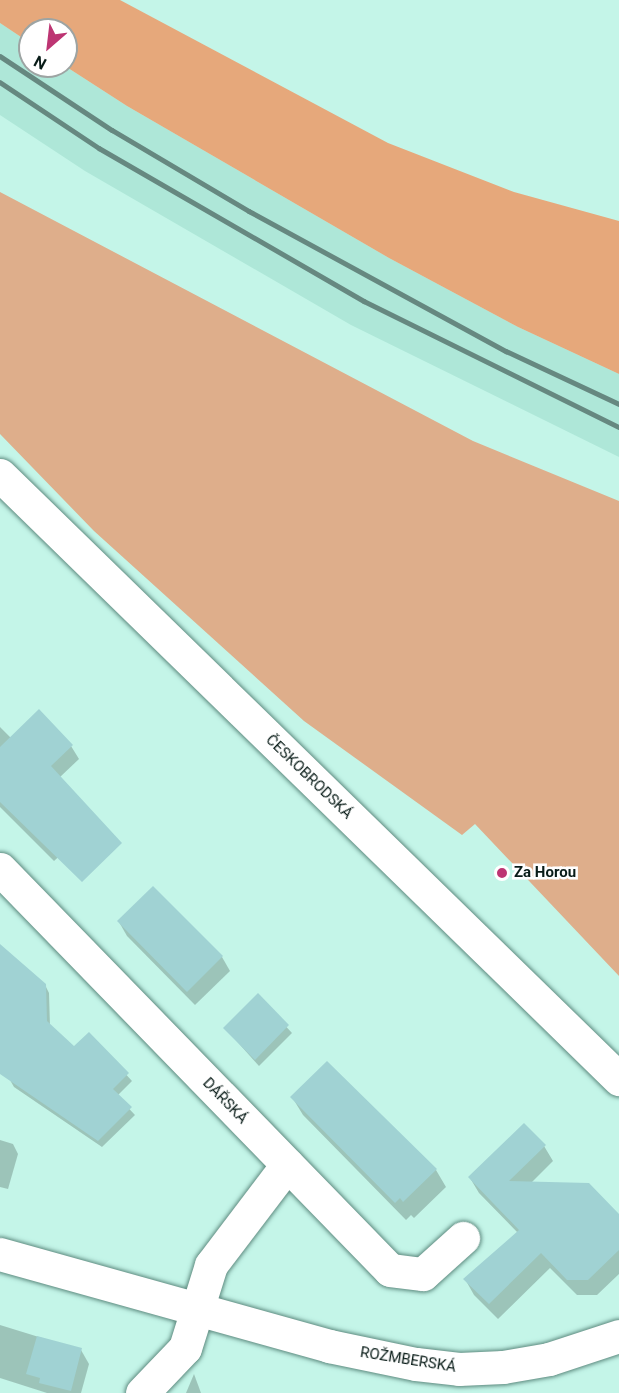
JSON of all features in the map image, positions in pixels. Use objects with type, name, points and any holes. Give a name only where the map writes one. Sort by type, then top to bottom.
[{"type":"street","name":"ČESKOBRODSKÁ","points":[[0,475],[619,1079]]},
{"type":"street","name":"DÁŘSKÁ","points":[[0,869],[390,1269],[423,1274],[463,1238]]},
{"type":"street","points":[[142,1393],[185,1348],[199,1310],[211,1265],[288,1165]]},
{"type":"street","name":"ROŽMBERSKÁ","points":[[0,1254],[329,1346],[459,1369],[549,1359],[619,1336]]},
{"type":"shaded area","points":[[0,0],[120,0],[388,143],[514,192],[619,221],[619,374],[518,327],[389,258],[127,106],[78,74],[78,18],[18,18],[18,35],[0,23]]},
{"type":"shaded area","points":[[0,23],[18,35],[18,78],[78,78],[78,74],[127,106],[389,258],[518,327],[619,374],[619,457],[351,325],[85,171],[0,115]]},
{"type":"shaded area","points":[[0,192],[473,441],[619,501],[619,976],[475,824],[462,835],[304,721],[94,531],[0,434]]},
{"type":"building","points":[[39,709],[73,745],[51,766],[122,843],[82,882],[0,802],[0,747]]},
{"type":"building","points":[[153,886],[223,956],[187,992],[117,921]]},
{"type":"building","points":[[0,944],[46,984],[47,1021],[74,1046],[89,1032],[129,1073],[113,1089],[132,1107],[98,1141],[0,1074]]},
{"type":"building","points":[[258,993],[289,1025],[255,1060],[223,1028]]},
{"type":"building","points":[[327,1061],[437,1169],[403,1202],[400,1198],[395,1203],[290,1097]]},
{"type":"building","points":[[524,1123],[546,1145],[509,1181],[589,1183],[619,1214],[619,1250],[588,1280],[567,1280],[541,1253],[489,1304],[463,1279],[519,1230],[468,1177]]},
{"type":"building","points":[[37,1336],[82,1348],[71,1391],[39,1383],[40,1378],[26,1374]]},
{"type":"railway","points":[[0,56],[112,130],[249,211],[506,351],[619,404]]},
{"type":"railway","points":[[0,82],[99,148],[364,301],[619,427]]},
{"type":"place","name":"Za Horou","points":[[502,873]]}]
